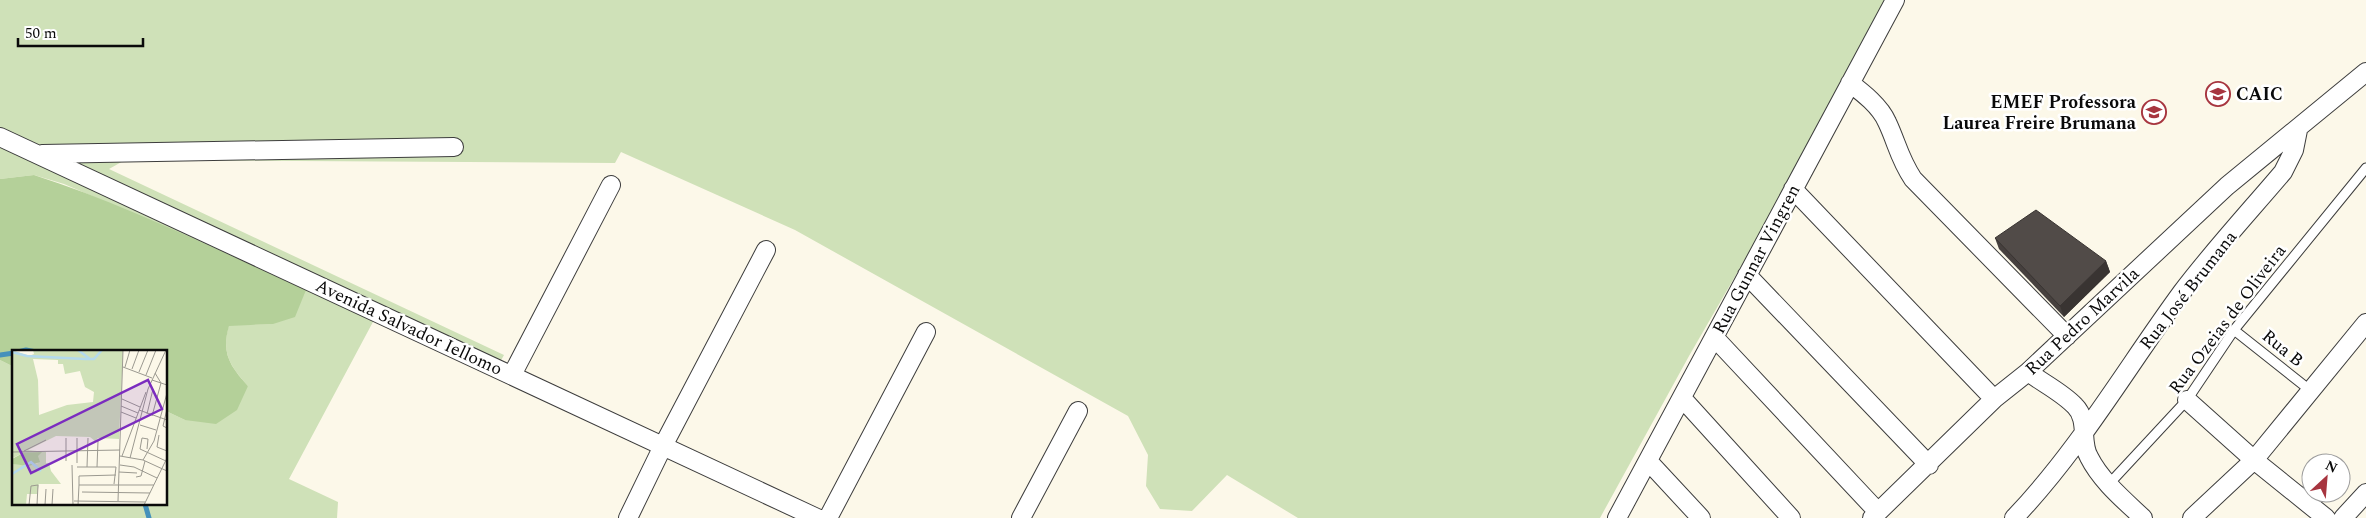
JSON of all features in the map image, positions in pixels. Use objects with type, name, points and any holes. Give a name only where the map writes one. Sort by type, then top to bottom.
[{"type":"street","name":"Rua Gunnar Vingren","points":[[1617,518],[1649,462],[1895,0]]},
{"type":"street","points":[[2298,130],[2366,72]]},
{"type":"street","points":[[1850,83],[1872,102],[1887,122],[1902,164],[1913,179],[2066,336]]},
{"type":"street","name":"Rua Pedro Marvila","points":[[1875,515],[1929,465],[1994,399],[2028,372],[2227,186],[2261,156],[2298,130]]},
{"type":"street","name":"Rua José Brumana","points":[[2014,518],[2037,494],[2085,430],[2184,290],[2283,172],[2294,150],[2298,130]]},
{"type":"street","name":"Avenida Salvador Iellomo","points":[[0,137],[817,518]]},
{"type":"street","points":[[38,154],[454,147]]},
{"type":"street","points":[[512,376],[611,185]]},
{"type":"street","points":[[1794,189],[1994,399]]},
{"type":"street","points":[[628,518],[663,446],[766,250]]},
{"type":"street","points":[[1747,275],[1929,465]]},
{"type":"street","points":[[2192,518],[2254,460],[2366,324]]},
{"type":"street","points":[[828,518],[926,332]]},
{"type":"street","points":[[1714,337],[1875,515]]},
{"type":"street","points":[[2028,372],[2075,406],[2081,415],[2085,430],[2088,456],[2109,484],[2143,518]]},
{"type":"street","points":[[1682,398],[1791,518]]},
{"type":"street","points":[[2187,400],[2254,460],[2326,518]]},
{"type":"street","points":[[1021,518],[1078,412]]},
{"type":"street","points":[[1649,462],[1701,518]]},
{"type":"street","points":[[2343,518],[2366,494]]},
{"type":"lane","name":"Rua Ozeias de Oliveira","points":[[2109,484],[2187,400],[2234,330],[2366,168]]},
{"type":"lane","name":"Rua B","points":[[2234,330],[2311,391]]},
{"type":"green space","points":[[0,0],[1890,0],[1840,95],[1689,356],[1600,518],[1298,518],[1227,475],[1192,511],[1160,509],[1146,486],[1148,455],[1128,416],[795,230],[621,152],[615,163],[125,160],[109,169],[504,355],[493,375],[374,320],[289,479],[338,502],[337,518],[0,518],[0,360],[12,366],[12,506],[168,506],[168,412],[185,420],[248,386],[236,372],[229,358],[226,344],[229,325],[273,324],[148,220],[64,184],[34,175],[0,179]]},
{"type":"green space","points":[[34,175],[69,187],[137,214],[306,290],[295,317],[273,324],[229,326],[226,344],[229,359],[236,372],[248,386],[237,410],[216,424],[185,420],[168,412],[168,350],[12,350],[12,366],[0,360],[0,179]]},
{"type":"building","points":[[2036,210],[2106,261],[2060,306],[1995,238]]},
{"type":"waterway","points":[[0,355],[12,353]]},
{"type":"waterway","points":[[146,506],[149,518]]},
{"type":"place","name":"CAIC","points":[[2218,94]]},
{"type":"place","name":"EMEF Professora Laurea Freire Brumana","points":[[2154,112]]}]
